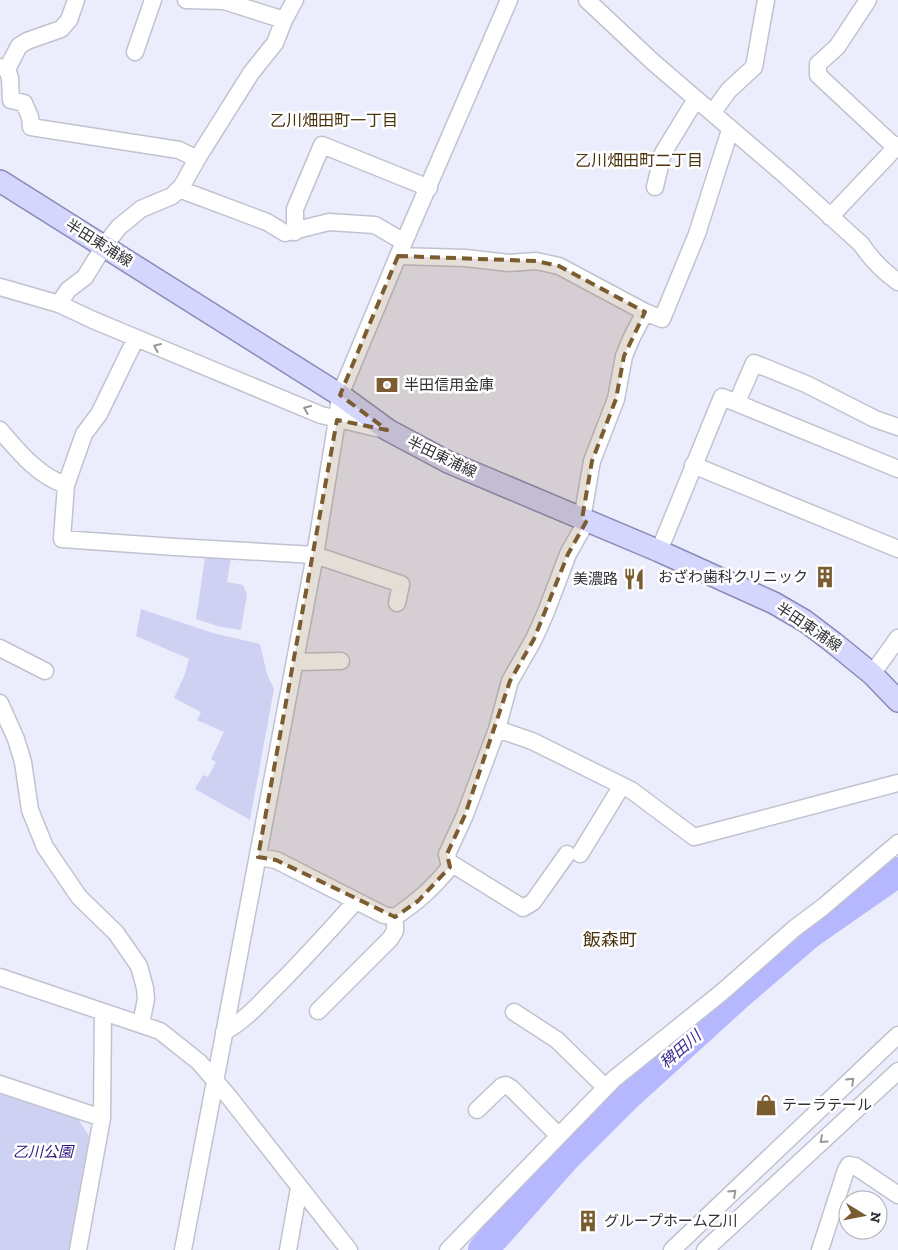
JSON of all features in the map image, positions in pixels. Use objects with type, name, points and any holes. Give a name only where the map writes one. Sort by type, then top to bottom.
[{"type":"main road","name":"半田東浦線","points":[[0,181],[340,395],[388,430],[448,462],[659,551],[774,603],[805,621],[872,674],[898,701]]},
{"type":"street","points":[[76,0],[68,20],[61,30],[18,46],[4,68],[10,78],[11,100],[24,103],[30,117],[31,127],[179,150],[197,159]]},
{"type":"street","points":[[135,52],[153,0]]},
{"type":"street","points":[[186,0],[224,1],[284,20]]},
{"type":"street","points":[[59,304],[68,290],[85,277],[104,246],[119,227],[142,209],[172,196],[179,189],[251,73],[275,42],[295,0]]},
{"type":"street","points":[[183,1250],[315,555],[340,395],[509,0]]},
{"type":"street","points":[[587,0],[653,62],[713,112],[730,130],[787,177],[861,244],[868,254],[898,282]]},
{"type":"street","points":[[830,217],[896,146],[818,75],[818,64],[837,48],[868,0]]},
{"type":"street","points":[[713,112],[729,90],[754,67],[763,2]]},
{"type":"street","points":[[655,187],[663,153],[696,99]]},
{"type":"street","points":[[179,189],[267,222],[285,233],[329,222],[375,225],[401,249],[509,263],[536,261],[559,266],[645,312],[662,319],[697,234],[730,130]]},
{"type":"street","points":[[295,232],[295,208],[322,146],[429,188]]},
{"type":"street","points":[[0,287],[59,304],[321,415],[388,430]]},
{"type":"street","points":[[258,857],[276,860],[384,915],[394,917],[418,901],[450,867],[447,854],[465,815],[497,729],[510,681],[534,639],[568,554],[584,520],[592,461],[616,399],[624,356],[645,312]]},
{"type":"street","points":[[136,338],[99,414],[84,434],[66,485],[62,539],[175,548],[315,555],[401,584],[397,602]]},
{"type":"street","points":[[737,402],[754,363],[806,384],[868,417],[898,427]]},
{"type":"street","points":[[659,551],[722,397],[898,468]]},
{"type":"street","points":[[0,430],[19,452],[55,481],[66,485]]},
{"type":"street","points":[[693,465],[898,549]]},
{"type":"street","points":[[872,674],[898,638]]},
{"type":"street","points":[[0,648],[45,672]]},
{"type":"street","points":[[294,662],[340,661]]},
{"type":"street","points":[[0,703],[16,739],[30,810],[45,848],[79,898],[116,933],[138,966],[145,988],[146,999],[141,1024]]},
{"type":"street","points":[[497,729],[532,741],[595,771],[621,787],[631,790],[694,837],[898,783]]},
{"type":"street","points":[[449,862],[523,908],[533,902],[573,854],[621,787]]},
{"type":"street","points":[[448,1250],[614,1079],[721,993],[795,928],[823,907],[898,843]]},
{"type":"street","points":[[224,1032],[239,1024],[317,945],[356,901]]},
{"type":"street","points":[[318,1011],[390,939],[395,931],[394,917]]},
{"type":"street","points":[[0,977],[160,1031],[199,1062],[215,1080],[349,1250]]},
{"type":"street","points":[[78,1250],[102,1118],[103,1012]]},
{"type":"street","points":[[514,1012],[557,1040],[605,1088]]},
{"type":"street","points":[[672,1250],[898,1035]]},
{"type":"street","points":[[705,1250],[898,1072]]},
{"type":"street","points":[[0,1084],[102,1118]]},
{"type":"street","points":[[477,1110],[502,1086],[506,1085],[512,1088],[558,1135]]},
{"type":"street","points":[[820,1250],[846,1170],[850,1165],[855,1166],[898,1195]]},
{"type":"street","points":[[288,1250],[299,1188]]},
{"type":"highlighted area","points":[[398,256],[536,261],[559,266],[645,312],[624,356],[616,399],[592,461],[582,519],[586,522],[568,554],[534,639],[510,681],[465,815],[447,854],[450,867],[418,901],[395,917],[276,860],[258,857],[337,420],[387,430],[340,395]]},
{"type":"green space","points":[[205,557],[231,557],[227,582],[243,585],[247,594],[241,630],[217,626],[196,619]]},
{"type":"green space","points":[[141,609],[213,633],[260,644],[267,674],[274,689],[250,820],[195,789],[203,775],[208,777],[216,762],[211,759],[224,732],[197,720],[201,712],[174,698],[185,674],[189,659],[136,636]]},
{"type":"green space","name":"乙川公園","points":[[0,1093],[78,1119],[89,1136],[69,1250],[0,1250]]},
{"type":"waterway","name":"稗田川","points":[[483,1250],[564,1159],[627,1096],[737,996],[809,934],[898,872]]},
{"type":"place","name":"半田信用金庫","points":[[387,385]]},
{"type":"place","name":"おざわ歯科クリニック","points":[[825,577]]},
{"type":"place","name":"美濃路","points":[[634,579]]},
{"type":"place","name":"テーラテール","points":[[766,1105]]},
{"type":"place","name":"グループホーム乙川","points":[[588,1221]]},
{"type":"district","name":"乙川畑田町一丁目","points":[[334,120]]},
{"type":"district","name":"乙川畑田町二丁目","points":[[639,160]]},
{"type":"district","name":"飯森町","points":[[610,940]]}]
